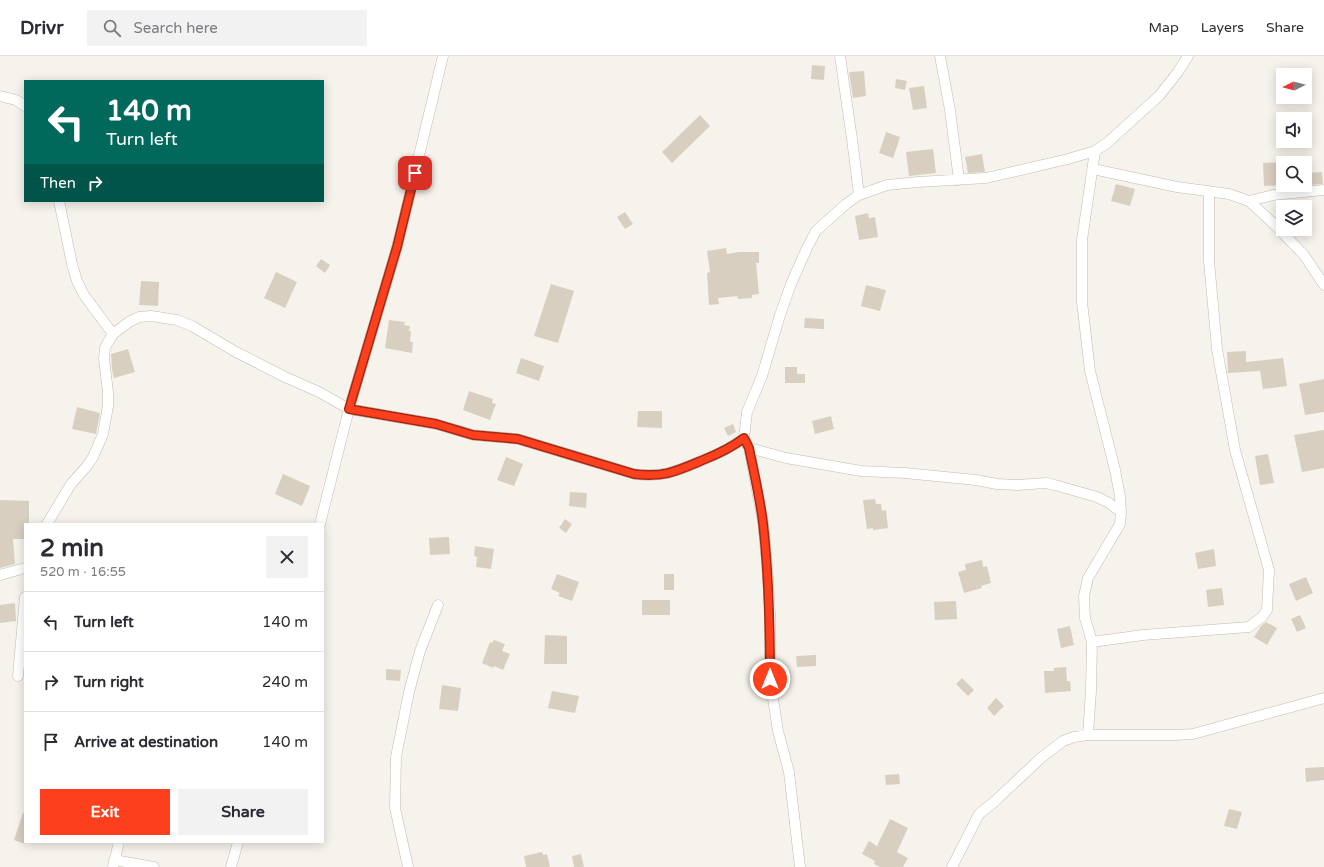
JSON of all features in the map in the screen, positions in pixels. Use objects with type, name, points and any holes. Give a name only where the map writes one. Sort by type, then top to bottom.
[{"type":"street","points":[[320,523],[349,409],[397,247],[443,56]]},
{"type":"street","points":[[840,56],[859,195]]},
{"type":"street","points":[[940,56],[950,110],[959,180]]},
{"type":"street","points":[[800,867],[789,772],[778,731],[770,679],[770,613],[763,522],[749,448],[744,438],[747,412],[762,376],[791,284],[807,248],[816,231],[846,204],[859,195],[887,186],[918,182],[986,178],[1003,175],[1095,151],[1107,143],[1159,96],[1178,72],[1188,56]]},
{"type":"street","points":[[0,96],[16,100],[24,105]]},
{"type":"street","points":[[1088,735],[1092,642],[1084,618],[1084,596],[1088,578],[1120,524],[1121,512],[1120,496],[1115,470],[1090,371],[1082,302],[1082,240],[1095,151]]},
{"type":"street","points":[[1093,169],[1177,187],[1229,194],[1249,201],[1304,255],[1324,285]]},
{"type":"street","points":[[1249,201],[1273,195],[1324,190]]},
{"type":"street","points":[[1092,642],[1143,635],[1249,627],[1262,617],[1267,610],[1269,570],[1235,450],[1217,349],[1209,261],[1209,191]]},
{"type":"street","points":[[60,202],[70,256],[77,281],[84,295],[112,334]]},
{"type":"street","points":[[48,523],[71,484],[88,466],[94,457],[103,434],[108,406],[104,358],[105,348],[112,334],[139,317],[151,316],[177,320],[192,326],[236,352],[284,377],[319,392],[349,409],[436,424],[473,435],[518,439],[634,474],[647,476],[672,473],[720,453],[744,438]]},
{"type":"street","points":[[749,448],[786,458],[861,471],[905,473],[976,480],[998,484],[1017,485],[1046,483],[1097,497],[1109,503],[1121,512]]},
{"type":"street","points":[[0,575],[24,568]]},
{"type":"street","points":[[408,867],[395,808],[396,757],[409,692],[420,651],[438,606]]},
{"type":"street","points":[[18,676],[24,609]]},
{"type":"street","points":[[952,867],[979,814],[1042,757],[1063,741],[1074,736],[1193,734],[1324,698]]},
{"type":"street","points":[[119,843],[114,863],[154,867]]},
{"type":"street","points":[[231,867],[238,843]]},
{"type":"building","points":[[812,65],[825,66],[824,80],[811,79]]},
{"type":"building","points":[[864,71],[866,96],[853,98],[849,72]]},
{"type":"building","points":[[896,79],[907,81],[905,90],[895,88]]},
{"type":"building","points":[[924,86],[927,108],[913,110],[909,88]]},
{"type":"building","points":[[700,115],[710,126],[672,163],[662,152]]},
{"type":"building","points":[[886,132],[900,137],[893,158],[879,153]]},
{"type":"building","points":[[933,149],[936,173],[909,176],[906,152]]},
{"type":"building","points":[[982,154],[985,172],[968,173],[965,157]]},
{"type":"building","points":[[1276,162],[1276,185],[1264,186],[1263,163]]},
{"type":"building","points":[[1322,172],[1323,184],[1312,185],[1312,173]]},
{"type":"building","points":[[1116,184],[1135,189],[1130,206],[1111,201]]},
{"type":"building","points":[[625,212],[633,224],[625,229],[617,217]]},
{"type":"building","points":[[868,213],[869,218],[875,217],[878,237],[859,240],[855,216]]},
{"type":"building","points":[[726,248],[727,254],[739,252],[759,252],[759,263],[756,263],[759,294],[752,295],[752,298],[738,299],[737,296],[718,298],[719,304],[709,305],[707,273],[710,272],[707,251]]},
{"type":"building","points":[[321,259],[330,265],[325,273],[316,266]]},
{"type":"building","points":[[276,272],[297,282],[285,308],[264,298]]},
{"type":"building","points":[[141,281],[159,282],[158,306],[139,305]]},
{"type":"building","points":[[551,284],[574,291],[558,343],[534,336]]},
{"type":"building","points":[[866,285],[886,290],[880,311],[861,306]]},
{"type":"building","points":[[805,318],[824,319],[824,329],[804,328]]},
{"type":"building","points":[[389,320],[405,322],[404,325],[410,326],[410,342],[413,342],[412,353],[385,348]]},
{"type":"building","points":[[128,349],[135,372],[114,378],[111,354]]},
{"type":"building","points":[[1246,351],[1246,362],[1283,358],[1287,386],[1263,389],[1260,371],[1228,373],[1227,352]]},
{"type":"building","points":[[521,358],[544,366],[539,381],[516,373]]},
{"type":"building","points":[[785,367],[797,367],[797,374],[805,374],[805,383],[785,383]]},
{"type":"building","points":[[1324,379],[1324,412],[1305,415],[1299,384]]},
{"type":"building","points":[[469,391],[493,399],[492,403],[496,404],[490,420],[463,410]]},
{"type":"building","points":[[77,407],[100,413],[96,434],[72,429]]},
{"type":"building","points":[[638,411],[662,411],[662,428],[637,427]]},
{"type":"building","points":[[831,416],[834,429],[815,434],[812,421]]},
{"type":"building","points":[[733,424],[736,432],[728,436],[724,428]]},
{"type":"building","points":[[1324,430],[1324,468],[1302,472],[1294,435]]},
{"type":"building","points":[[1268,454],[1274,483],[1260,485],[1255,456]]},
{"type":"building","points":[[506,457],[523,464],[514,486],[497,480]]},
{"type":"building","points":[[283,474],[310,486],[302,506],[275,494]]},
{"type":"building","points":[[570,492],[587,493],[586,508],[569,506]]},
{"type":"building","points":[[875,499],[876,504],[881,504],[882,511],[886,510],[888,528],[873,530],[873,528],[867,529],[863,500]]},
{"type":"building","points":[[0,500],[29,501],[29,523],[24,523],[24,539],[13,539],[15,564],[0,568]]},
{"type":"building","points":[[565,519],[572,524],[566,533],[559,528]]},
{"type":"building","points":[[449,537],[450,554],[430,555],[429,538]]},
{"type":"building","points":[[475,546],[494,549],[491,569],[476,567],[477,557],[474,556]]},
{"type":"building","points":[[1214,549],[1216,566],[1198,569],[1195,553]]},
{"type":"building","points":[[982,560],[983,567],[987,566],[991,583],[981,586],[982,588],[964,593],[958,572],[966,570],[965,564]]},
{"type":"building","points":[[557,574],[579,582],[572,601],[558,596],[560,593],[551,589]]},
{"type":"building","points":[[664,574],[674,574],[674,590],[664,590]]},
{"type":"building","points":[[1306,577],[1313,593],[1296,601],[1289,584]]},
{"type":"building","points":[[1222,588],[1224,605],[1208,607],[1206,590]]},
{"type":"building","points":[[642,600],[670,600],[670,615],[642,615]]},
{"type":"building","points":[[956,601],[957,619],[935,620],[934,602]]},
{"type":"building","points":[[15,603],[16,621],[0,623],[0,605]]},
{"type":"building","points":[[1300,615],[1306,628],[1297,632],[1291,619]]},
{"type":"building","points":[[1266,622],[1277,628],[1267,645],[1254,637],[1261,626]]},
{"type":"building","points":[[1070,626],[1074,645],[1061,648],[1057,629]]},
{"type":"building","points":[[545,635],[567,636],[567,664],[544,664]]},
{"type":"building","points":[[494,640],[505,644],[502,651],[510,654],[503,670],[494,666],[493,668],[482,663],[490,642],[492,643]]},
{"type":"building","points":[[816,655],[816,666],[797,667],[796,656]]},
{"type":"building","points":[[1066,667],[1067,681],[1070,681],[1071,691],[1045,693],[1044,671],[1054,671],[1054,668]]},
{"type":"building","points":[[386,669],[401,670],[400,681],[386,680]]},
{"type":"building","points":[[962,678],[974,690],[968,696],[956,684]]},
{"type":"building","points":[[442,685],[461,688],[458,711],[439,709]]},
{"type":"building","points":[[552,691],[579,696],[575,713],[548,708]]},
{"type":"building","points":[[996,698],[1004,706],[994,716],[987,708]]},
{"type":"building","points":[[1324,767],[1324,780],[1306,782],[1305,768]]},
{"type":"building","points":[[899,774],[900,784],[886,785],[885,775]]},
{"type":"building","points":[[1229,809],[1242,812],[1237,829],[1224,826]]},
{"type":"building","points":[[23,813],[24,813],[25,844],[14,840]]},
{"type":"building","points":[[890,819],[908,828],[897,852],[908,858],[903,867],[880,867],[874,864],[875,861],[862,854],[869,841],[877,846]]},
{"type":"building","points":[[542,852],[543,855],[547,854],[550,867],[526,867],[524,856]]},
{"type":"building","points":[[581,854],[584,867],[574,867],[572,856]]},
{"type":"route","points":[[415,173],[397,247],[349,409],[436,424],[473,435],[491,438],[518,439],[634,474],[647,476],[672,473],[720,453],[744,438],[749,448],[763,522],[770,613],[770,679]]}]
